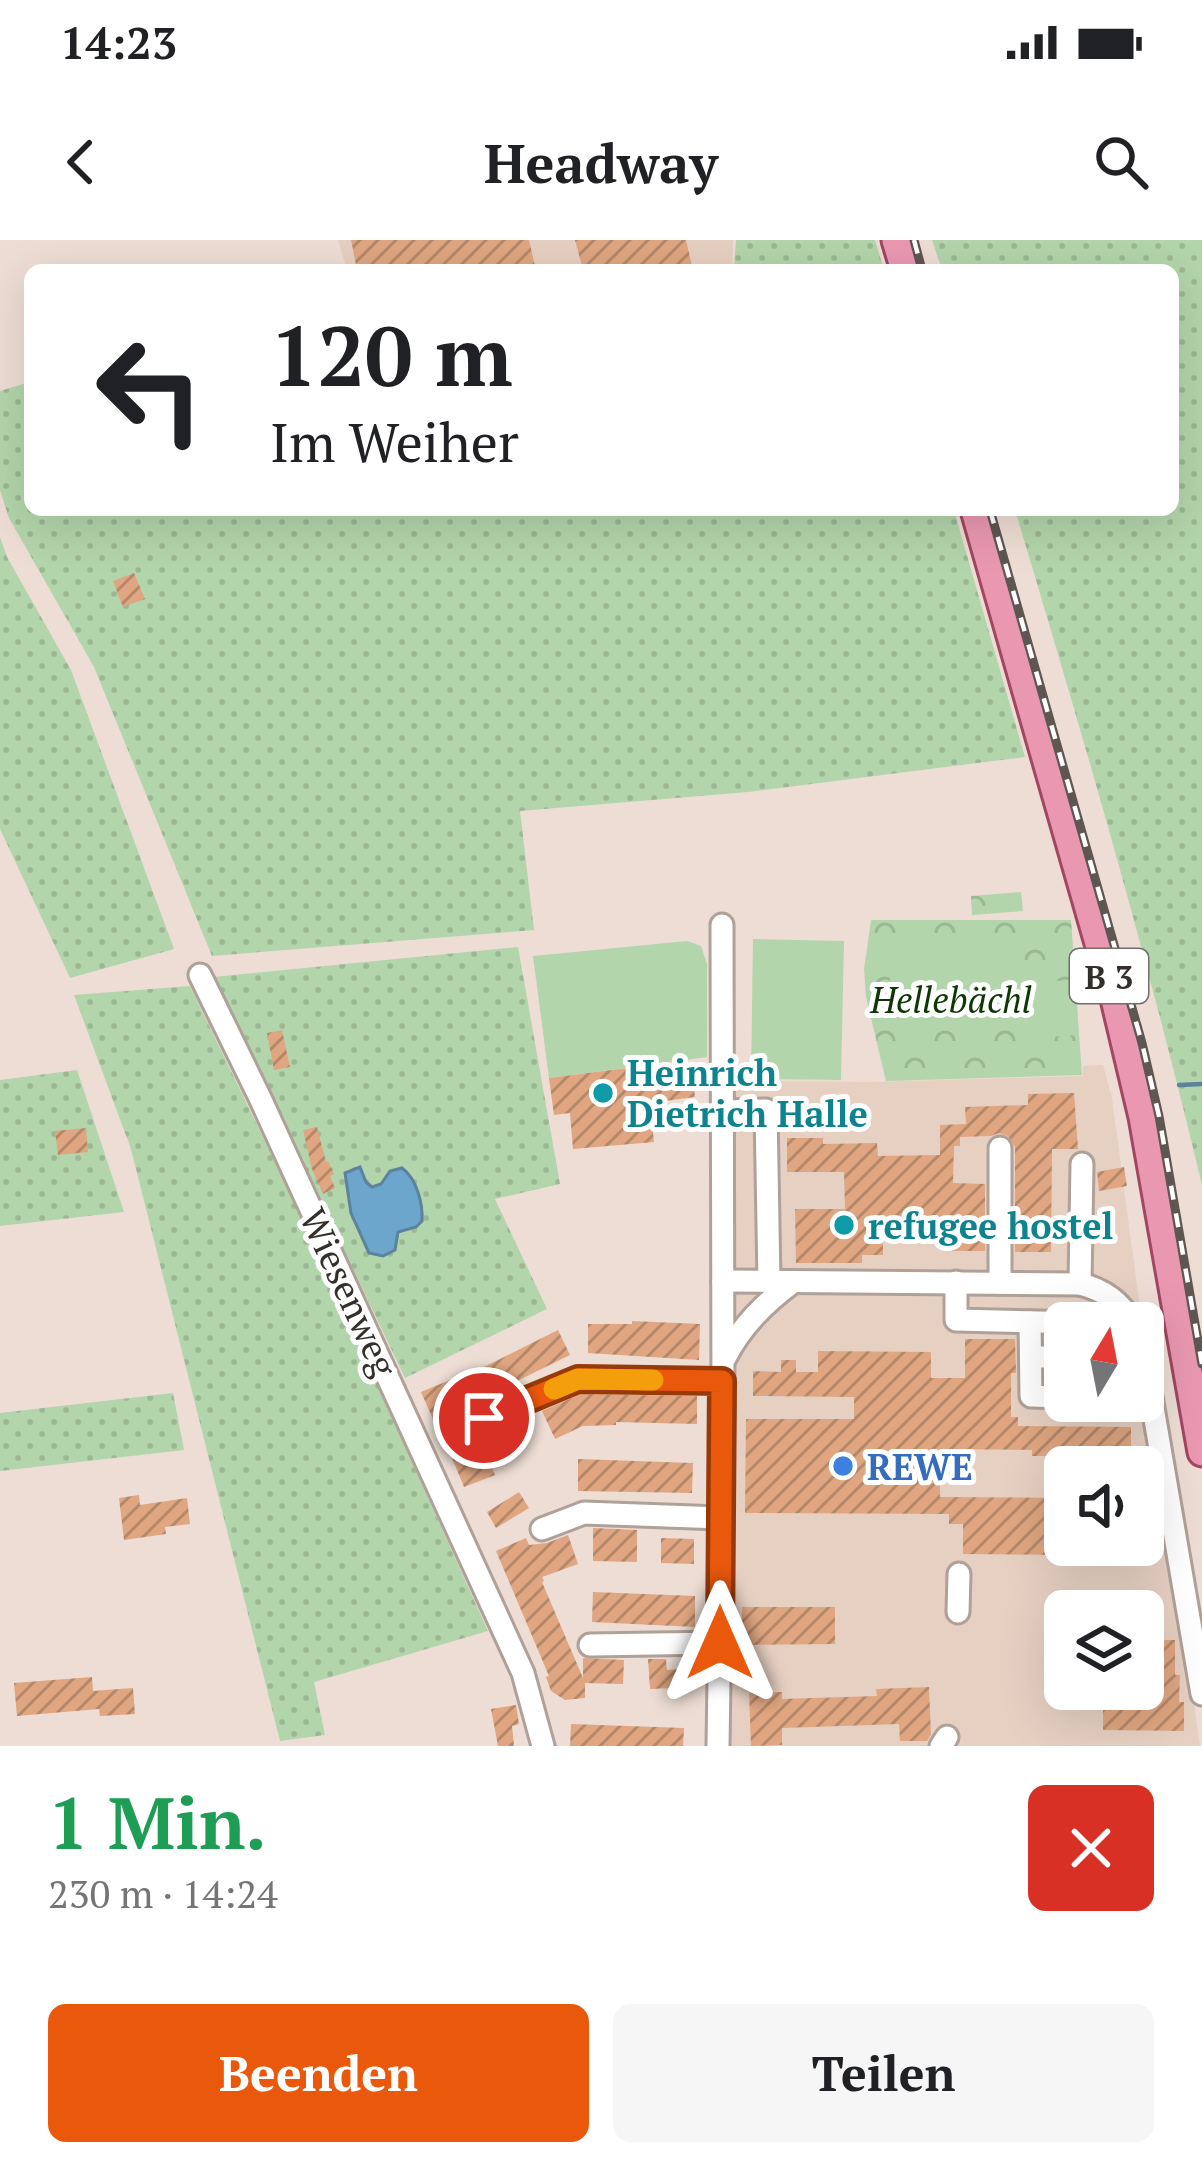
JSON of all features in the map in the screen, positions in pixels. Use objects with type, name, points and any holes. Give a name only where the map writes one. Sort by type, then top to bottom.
[{"type":"main road","name":"B 3","points":[[977,516],[1115,999],[1143,1117],[1202,1452]]},
{"type":"street","points":[[718,1746],[724,1653],[722,925]]},
{"type":"street","name":"Wiesenweg","points":[[202,981],[524,1672],[543,1746]]},
{"type":"street","points":[[723,1111],[766,1110],[769,1282]]},
{"type":"street","points":[[1000,1148],[1000,1283]]},
{"type":"street","points":[[1080,1285],[1082,1164]]},
{"type":"street","points":[[723,1281],[1080,1285],[1096,1288],[1117,1302]]},
{"type":"street","points":[[722,1372],[738,1332],[793,1282]]},
{"type":"street","points":[[956,1282],[956,1320],[1044,1322]]},
{"type":"street","points":[[1030,1322],[1030,1396],[1044,1396]]},
{"type":"street","points":[[1031,1357],[1044,1357]]},
{"type":"street","points":[[484,1418],[578,1379],[722,1372]]},
{"type":"street","points":[[1155,1422],[1202,1694]]},
{"type":"street","points":[[542,1529],[584,1513],[721,1518]]},
{"type":"street","points":[[958,1574],[958,1612]]},
{"type":"street","points":[[590,1645],[724,1653]]},
{"type":"shaded area","points":[[338,240],[733,240],[732,264],[345,264]]},
{"type":"shaded area","points":[[1103,1065],[1112,1098],[1139,1302],[1044,1302],[1044,1422],[1156,1422],[1159,1446],[1044,1446],[1044,1566],[1164,1566],[1164,1481],[1200,1746],[731,1746],[731,1081],[1083,1076],[1083,1066]]},
{"type":"green space","points":[[736,240],[875,240],[882,264],[734,264]]},
{"type":"green space","points":[[932,240],[1202,240],[1202,1185],[1113,846],[1017,516],[1179,516],[1179,264],[940,264]]},
{"type":"green space","points":[[24,384],[24,516],[956,516],[1025,757],[748,792],[520,811],[534,930],[212,956],[94,667],[9,518],[0,490],[0,391]]},
{"type":"green space","points":[[0,537],[71,670],[174,949],[70,978],[0,829]]},
{"type":"green space","points":[[1021,892],[1023,911],[972,915],[971,896]]},
{"type":"green space","name":"Hellebächl","points":[[871,920],[1071,920],[1082,1075],[886,1081],[866,997],[864,969]]},
{"type":"green space","points":[[890,935],[1016,936],[1016,1005],[890,1004]]},
{"type":"green space","points":[[753,939],[844,941],[841,1080],[751,1079]]},
{"type":"green space","points":[[687,941],[701,946],[707,964],[707,1057],[549,1078],[533,956]]},
{"type":"green space","points":[[518,947],[560,1184],[495,1199],[547,1309],[405,1378],[214,977]]},
{"type":"green space","points":[[1074,980],[1078,1035],[1031,1038],[1028,983]]},
{"type":"green space","points":[[190,986],[303,1220],[488,1631],[314,1682],[325,1735],[280,1741],[131,1149],[74,995]]},
{"type":"green space","points":[[77,1070],[124,1212],[0,1226],[0,1080]]},
{"type":"green space","points":[[173,1393],[184,1450],[0,1471],[0,1413]]},
{"type":"water","points":[[360,1167],[372,1187],[381,1184],[390,1171],[402,1168],[420,1200],[422,1221],[398,1232],[395,1250],[383,1256],[369,1253],[351,1213],[345,1173]]},
{"type":"building","points":[[351,240],[529,240],[535,264],[356,264]]},
{"type":"building","points":[[575,240],[686,240],[692,264],[581,264]]},
{"type":"building","points":[[134,573],[145,599],[123,607],[113,581]]},
{"type":"building","points":[[282,1030],[290,1067],[274,1070],[267,1033]]},
{"type":"building","points":[[650,1065],[653,1084],[693,1079],[695,1097],[650,1103],[654,1142],[573,1149],[570,1113],[554,1115],[549,1078]]},
{"type":"building","points":[[1074,1093],[1078,1149],[1052,1149],[1051,1252],[1015,1252],[1015,1147],[1008,1136],[999,1133],[960,1137],[960,1146],[954,1146],[953,1183],[985,1184],[985,1251],[950,1251],[950,1240],[883,1241],[883,1255],[862,1255],[862,1263],[796,1263],[795,1209],[845,1209],[844,1172],[787,1172],[787,1138],[823,1138],[823,1144],[877,1143],[878,1156],[940,1155],[940,1125],[966,1124],[965,1107],[1028,1105],[1028,1094]]},
{"type":"building","points":[[317,1127],[334,1174],[330,1176],[335,1188],[323,1194],[303,1130]]},
{"type":"building","points":[[86,1128],[88,1152],[58,1155],[55,1131]]},
{"type":"building","points":[[1124,1167],[1127,1186],[1099,1191],[1097,1172]]},
{"type":"building","points":[[588,1324],[700,1324],[699,1360],[588,1353]]},
{"type":"building","points":[[558,1330],[570,1355],[462,1408],[467,1421],[439,1433],[421,1392],[468,1375]]},
{"type":"building","points":[[965,1339],[1015,1339],[1011,1417],[1018,1417],[1018,1426],[1131,1427],[1131,1446],[1044,1446],[1044,1456],[1032,1456],[1032,1450],[940,1449],[940,1497],[1044,1498],[1044,1555],[963,1554],[963,1524],[949,1524],[949,1514],[745,1513],[746,1419],[854,1419],[854,1397],[753,1396],[753,1371],[781,1372],[781,1360],[796,1360],[796,1372],[818,1372],[818,1351],[931,1352],[931,1378],[965,1378]]},
{"type":"building","points":[[581,1394],[697,1396],[697,1424],[616,1422],[583,1426],[555,1439],[542,1411]]},
{"type":"building","points":[[481,1441],[495,1475],[464,1487],[450,1453]]},
{"type":"building","points":[[578,1459],[693,1463],[692,1493],[578,1491]]},
{"type":"building","points":[[519,1492],[529,1508],[496,1528],[487,1512]]},
{"type":"building","points":[[139,1495],[140,1505],[187,1498],[190,1524],[165,1527],[166,1534],[124,1540],[119,1498]]},
{"type":"building","points":[[593,1528],[637,1530],[637,1562],[593,1561]]},
{"type":"building","points":[[568,1535],[578,1564],[542,1577],[542,1582],[583,1678],[583,1658],[624,1660],[623,1684],[585,1683],[585,1698],[565,1700],[551,1691],[549,1676],[496,1551],[526,1538],[529,1545]]},
{"type":"building","points":[[661,1538],[694,1539],[694,1564],[661,1563]]},
{"type":"building","points":[[593,1592],[695,1596],[695,1627],[592,1622]]},
{"type":"building","points":[[742,1607],[835,1607],[835,1644],[742,1645]]},
{"type":"building","points":[[1164,1640],[1175,1640],[1184,1731],[1103,1730],[1103,1710],[1164,1710]]},
{"type":"building","points":[[648,1659],[666,1659],[667,1670],[696,1668],[697,1687],[650,1689]]},
{"type":"building","points":[[92,1677],[93,1691],[133,1688],[135,1714],[100,1716],[99,1709],[17,1716],[14,1683]]},
{"type":"building","points":[[929,1687],[931,1734],[927,1741],[900,1741],[899,1724],[782,1728],[782,1745],[751,1746],[749,1693],[782,1692],[782,1699],[877,1696],[876,1689]]},
{"type":"building","points":[[516,1705],[519,1724],[512,1726],[514,1746],[498,1746],[491,1709]]},
{"type":"building","points":[[571,1724],[684,1728],[683,1746],[570,1746]]},
{"type":"waterway","points":[[1179,1085],[1202,1084]]},
{"type":"railway","points":[[914,240],[920,264]]},
{"type":"railway","points":[[992,516],[1142,1043],[1202,1364]]},
{"type":"slow traffic","points":[[554,1389],[578,1379],[653,1380]]},
{"type":"place","name":"Heinrich Dietrich Halle","points":[[603,1093]]},
{"type":"place","name":"refugee hostel","points":[[844,1225]]},
{"type":"place","name":"REWE","points":[[843,1466]]},
{"type":"route","points":[[484,1418],[578,1379],[722,1381],[720,1643]]}]
